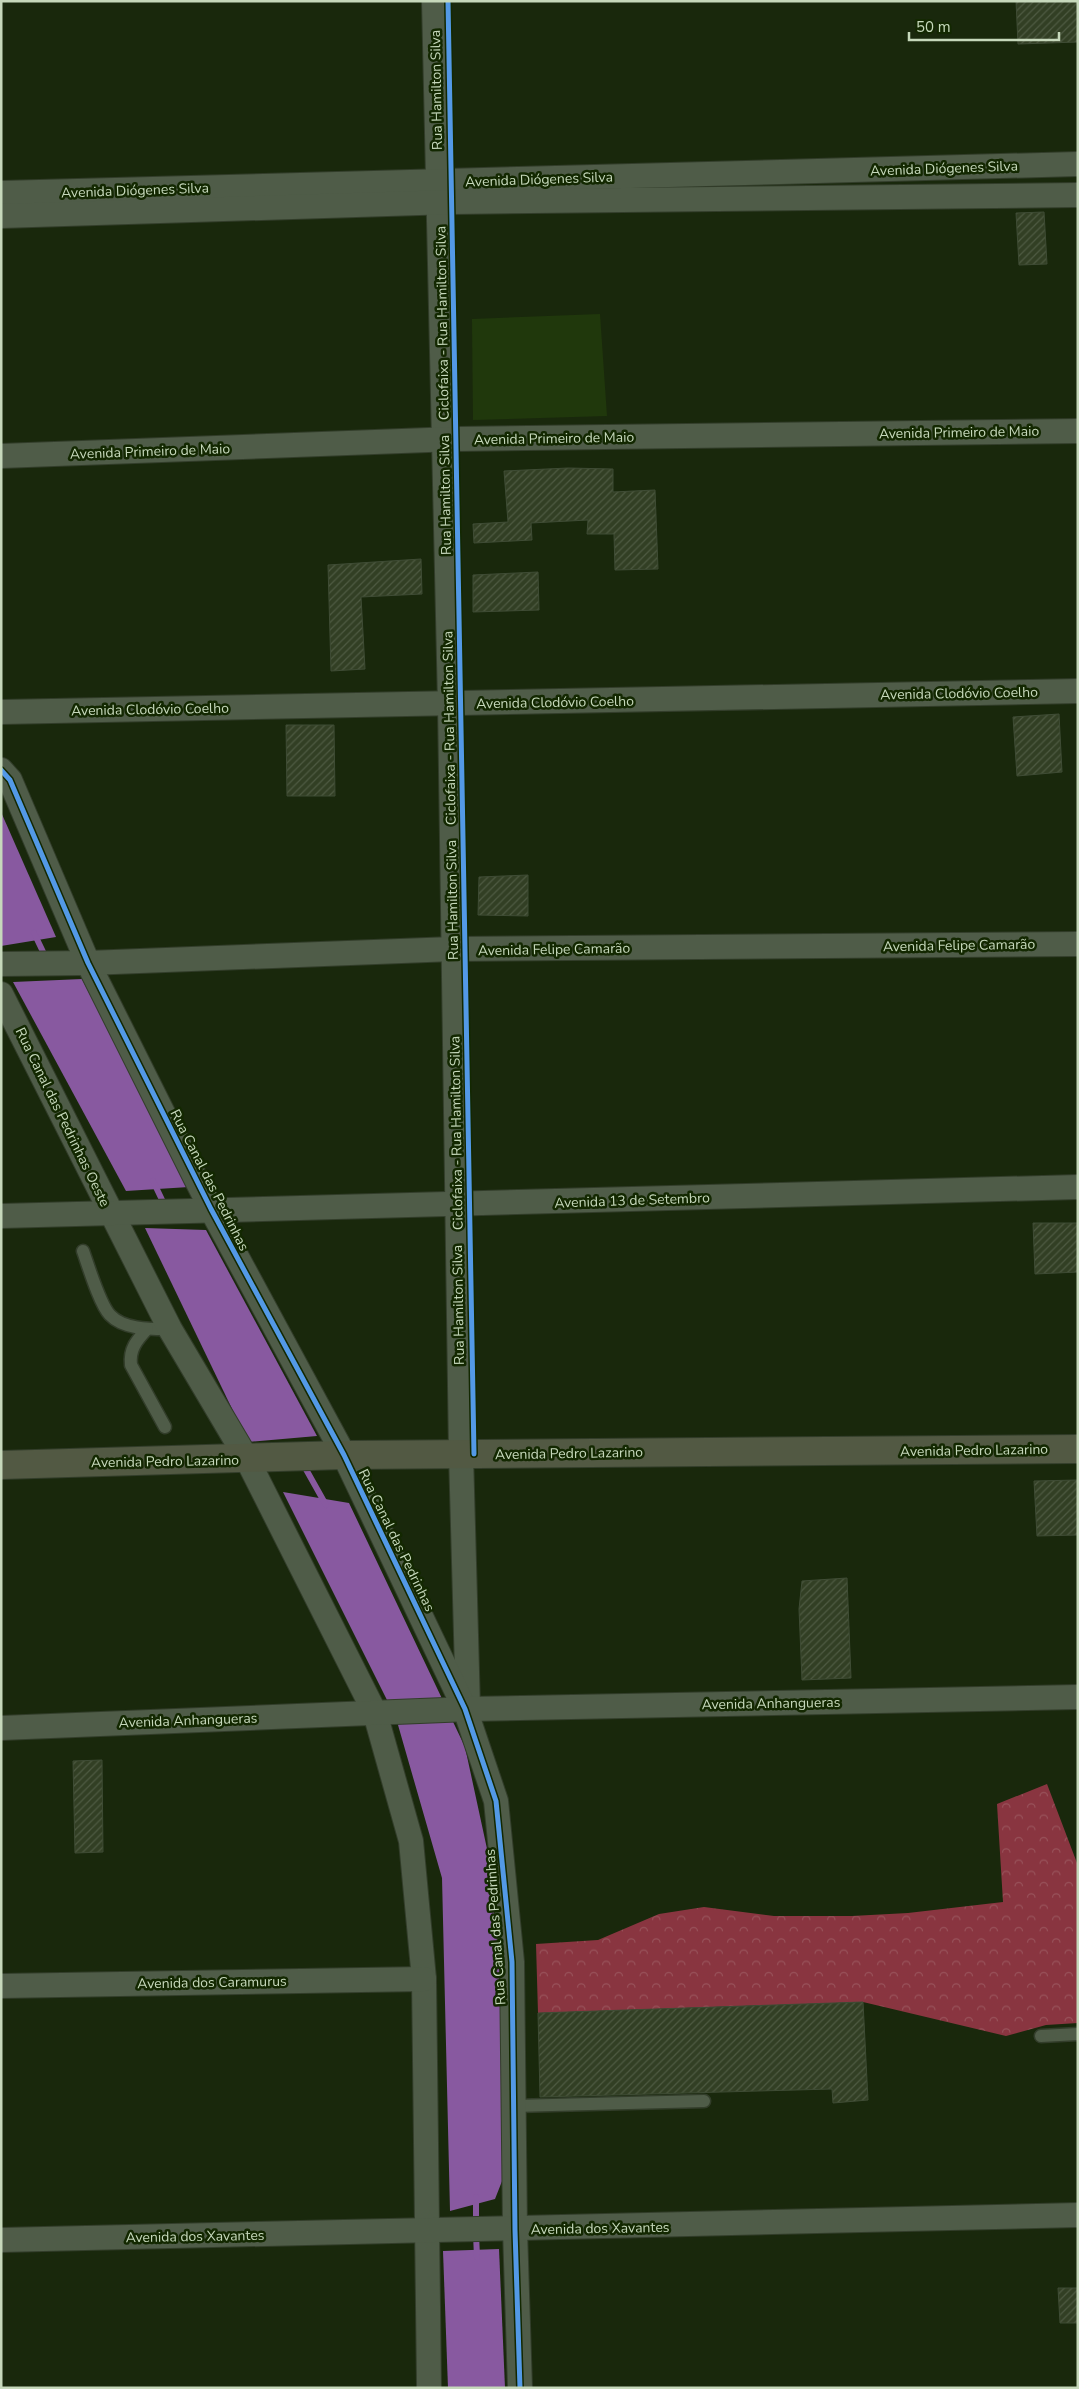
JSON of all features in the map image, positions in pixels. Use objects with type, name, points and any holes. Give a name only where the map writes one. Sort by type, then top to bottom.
[{"type":"main road","name":"Avenida Pedro Lazarino","points":[[1,1465],[344,1455],[1078,1449]]},
{"type":"street","name":"Rua Hamilton Silva","points":[[434,1],[450,704],[452,949],[461,1454],[462,1710]]},
{"type":"street","name":"Avenida Diógenes Silva","points":[[1,216],[438,192],[1078,164]]},
{"type":"street","name":"Avenida Diógenes Silva","points":[[1,193],[438,192],[1078,195]]},
{"type":"street","name":"Avenida Primeiro de Maio","points":[[1,456],[444,440],[1078,431]]},
{"type":"street","name":"Avenida Clodóvio Coelho","points":[[1,712],[1078,691]]},
{"type":"street","name":"Rua Canal das Pedrinhas","points":[[1,770],[10,780],[80,963],[344,1455],[462,1710],[496,1802],[512,1962],[514,2106],[505,2230],[520,2388]]},
{"type":"street","name":"Avenida Felipe Camarão","points":[[1,964],[80,963],[452,949],[1078,944]]},
{"type":"street","name":"Rua Canal das Pedrinhas Oeste","points":[[1,994],[122,1214]]},
{"type":"street","name":"Avenida 13 de Setembro","points":[[122,1214],[211,1209],[456,1205],[1078,1187]]},
{"type":"street","points":[[1,1216],[122,1214],[158,1329],[247,1459],[379,1713],[412,1841],[424,1979],[429,2388]]},
{"type":"street","name":"Avenida Anhangueras","points":[[1,1728],[462,1710],[1078,1697]]},
{"type":"street","name":"Avenida dos Caramurus","points":[[1,1986],[424,1979]]},
{"type":"street","name":"Avenida dos Xavantes","points":[[1,2240],[428,2232],[1078,2215]]},
{"type":"lane","points":[[83,1250],[110,1315],[124,1323],[158,1329]]},
{"type":"lane","points":[[158,1329],[135,1343],[130,1355],[131,1365],[164,1427]]},
{"type":"lane","points":[[1041,2036],[1078,2034]]},
{"type":"lane","points":[[514,2106],[704,2101]]},
{"type":"shaded area","points":[[600,314],[607,416],[473,420],[472,319]]},
{"type":"shaded area","points":[[1,812],[56,937],[1,946]]},
{"type":"shaded area","points":[[82,979],[189,1187],[126,1191],[13,982]]},
{"type":"shaded area","points":[[145,1228],[206,1230],[317,1436],[248,1442]]},
{"type":"shaded area","points":[[283,1492],[349,1503],[465,1747],[497,1895],[506,2171],[495,2199],[450,2211],[442,1878],[396,1718]]},
{"type":"shaded area","points":[[499,2249],[505,2388],[448,2388],[443,2251]]},
{"type":"green space","points":[[1047,1784],[1077,1863],[1078,2023],[1046,2025],[1006,2036],[863,2002],[538,2013],[536,1944],[598,1940],[659,1914],[704,1907],[774,1916],[852,1916],[908,1913],[1003,1902],[997,1804]]},
{"type":"building","points":[[1016,1],[1078,1],[1078,42],[1018,44]]},
{"type":"building","points":[[1044,212],[1047,264],[1019,265],[1016,213]]},
{"type":"building","points":[[568,468],[613,469],[613,492],[655,490],[658,569],[615,570],[614,534],[587,534],[588,520],[531,523],[532,540],[474,543],[473,524],[508,522],[504,471]]},
{"type":"building","points":[[421,559],[422,594],[361,597],[365,669],[331,671],[328,565]]},
{"type":"building","points":[[538,572],[539,610],[473,612],[473,575]]},
{"type":"building","points":[[1059,714],[1062,772],[1017,776],[1013,717]]},
{"type":"building","points":[[286,725],[334,725],[335,796],[287,796]]},
{"type":"building","points":[[528,875],[528,916],[478,915],[479,877]]},
{"type":"building","points":[[1033,1223],[1078,1223],[1078,1272],[1035,1274]]},
{"type":"building","points":[[1078,1480],[1078,1535],[1037,1536],[1034,1481]]},
{"type":"building","points":[[847,1578],[851,1678],[802,1680],[799,1609],[802,1581]]},
{"type":"building","points":[[102,1760],[103,1852],[75,1853],[73,1761]]},
{"type":"building","points":[[863,2002],[868,2100],[833,2103],[832,2089],[540,2097],[538,2013]]},
{"type":"building","points":[[1058,2288],[1078,2288],[1078,2323],[1060,2323]]},
{"type":"waterway","points":[[34,933],[46,958]]},
{"type":"waterway","points":[[153,1181],[165,1206]]},
{"type":"waterway","points":[[303,1464],[326,1505]]},
{"type":"waterway","points":[[476,2197],[476,2224]]},
{"type":"waterway","points":[[476,2234],[477,2257]]},
{"type":"cycle path","name":"Ciclofaixa - Rua Hamilton Silva","points":[[448,1],[474,1454]]},
{"type":"cycle path","points":[[1,770],[10,780],[88,963],[211,1209],[344,1455],[465,1709],[496,1801],[512,1962],[515,2230],[520,2388]]}]
